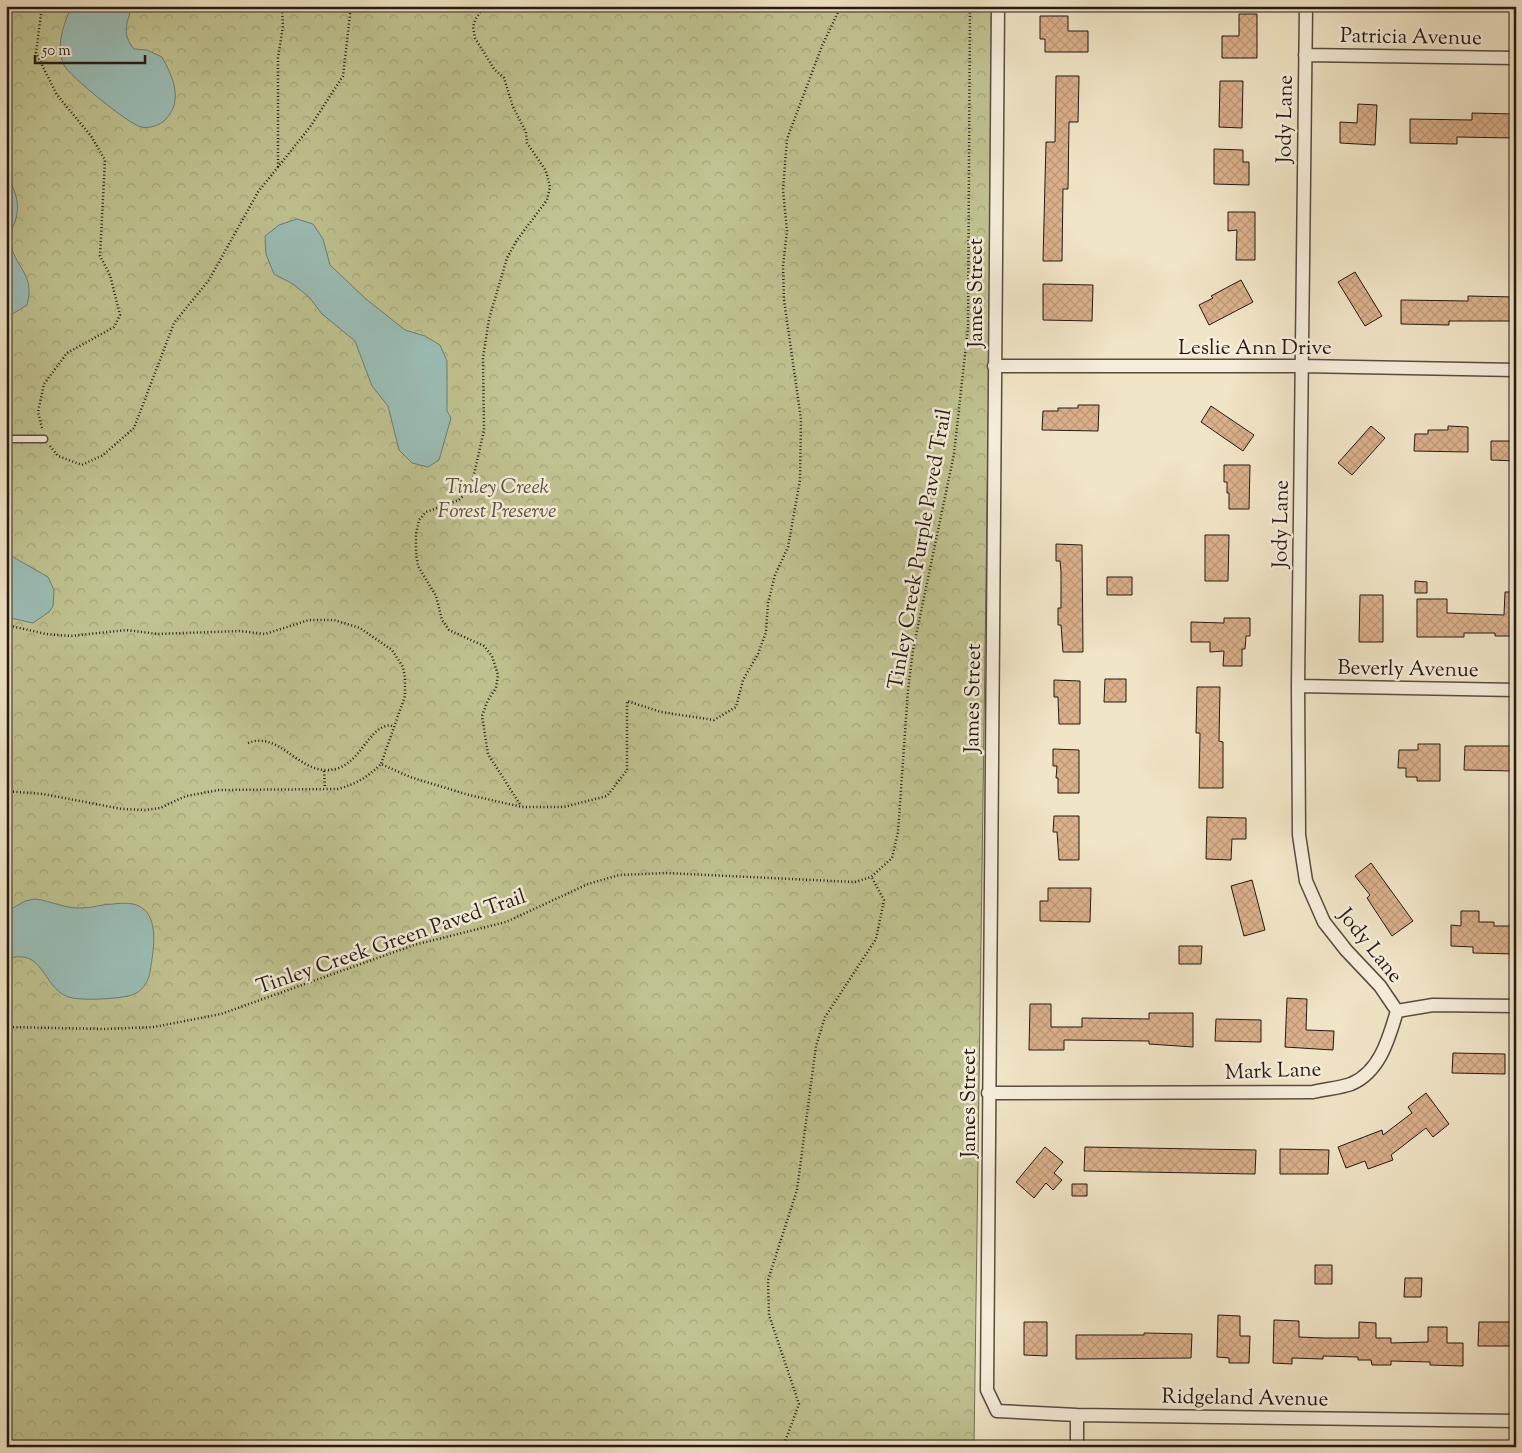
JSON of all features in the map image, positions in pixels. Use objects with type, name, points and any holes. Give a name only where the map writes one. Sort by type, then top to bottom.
[{"type":"street","name":"James Street","points":[[987,1390],[998,6]]},
{"type":"street","name":"Jody Lane","points":[[1306,6],[1298,686],[1299,835],[1306,881],[1324,922],[1346,950],[1380,986],[1396,1011]]},
{"type":"street","name":"Patricia Avenue","points":[[1305,55],[1516,58]]},
{"type":"street","name":"Leslie Ann Drive","points":[[994,366],[1302,366],[1516,370]]},
{"type":"street","name":"Beverly Avenue","points":[[1298,686],[1516,690]]},
{"type":"street","points":[[1396,1011],[1433,1004],[1516,1006]]},
{"type":"street","name":"Mark Lane","points":[[988,1093],[1314,1092],[1352,1084],[1373,1068],[1387,1045],[1396,1011]]},
{"type":"street","name":"Ridgeland Avenue","points":[[987,1390],[996,1411],[1077,1415],[1516,1422]]},
{"type":"street","points":[[1077,1415],[1077,1447]]},
{"type":"lane","points":[[6,439],[44,439]]},
{"type":"path","points":[[42,6],[36,53],[58,95],[91,136],[105,160],[100,256],[110,275],[120,315],[114,327],[67,353],[44,384],[38,412],[44,439],[58,456],[82,466],[103,455],[134,428],[174,323],[209,280],[258,192],[310,127],[343,76],[351,6]]},
{"type":"path","points":[[278,167],[278,58],[283,26],[282,6]]},
{"type":"path","points":[[484,6],[475,20],[473,27],[474,38],[494,69],[504,78],[513,106],[526,132],[527,143],[546,171],[550,188],[547,200],[517,240],[507,258],[489,319],[483,358],[484,430],[470,488],[459,500],[426,512],[419,520],[416,534],[416,553],[422,574],[436,596],[442,620],[449,630],[484,646],[492,656],[498,675],[496,688],[488,700],[482,716],[488,754],[522,807]]},
{"type":"path","points":[[381,764],[410,777],[469,795],[522,807],[564,808],[607,796],[627,770],[627,701],[661,712],[714,720],[736,708],[743,680],[758,654],[766,632],[770,594],[788,547],[800,480],[801,419],[784,300],[783,266],[786,231],[783,190],[787,139],[822,46],[841,6]]},
{"type":"path","name":"Tinley Creek Purple Paved Trail","points":[[871,877],[892,858],[898,832],[908,690],[913,650],[954,454],[968,328],[970,6]]},
{"type":"path","points":[[6,625],[46,634],[71,636],[126,630],[158,634],[235,631],[266,634],[309,620],[334,620],[371,634],[392,650],[399,658],[403,667],[406,687],[395,728],[381,764],[368,777],[338,789],[219,790],[186,796],[160,808],[145,810],[122,809],[43,794],[6,791]]},
{"type":"path","points":[[248,743],[265,741],[284,749],[298,760],[313,768],[324,770],[337,768],[352,761],[382,727],[390,725],[395,728]]},
{"type":"path","points":[[324,770],[325,788]]},
{"type":"path","name":"Tinley Creek Green Paved Trail","points":[[6,1027],[105,1029],[154,1027],[221,1014],[414,945],[506,922],[588,884],[619,876],[666,873],[855,882],[871,877]]},
{"type":"path","points":[[783,1447],[799,1404],[769,1315],[768,1280],[797,1190],[816,1046],[825,1017],[876,939],[884,900],[879,888],[871,877]]},
{"type":"green space","name":"Tinley Creek Forest Preserve","points":[[6,6],[994,6],[974,1447],[6,1447]]},
{"type":"water","points":[[72,6],[132,6],[126,28],[130,43],[134,49],[147,50],[162,57],[173,81],[175,89],[174,105],[171,113],[163,122],[147,127],[135,124],[100,99],[68,71],[61,58],[60,43],[66,19]]},
{"type":"water","points":[[6,174],[17,203],[17,215],[10,240],[15,257],[29,285],[29,294],[27,305],[6,318]]},
{"type":"water","points":[[297,219],[313,224],[323,239],[330,265],[366,299],[405,330],[425,336],[440,345],[447,361],[447,411],[451,418],[439,460],[428,467],[412,463],[399,450],[388,406],[372,386],[355,341],[322,314],[309,297],[293,284],[274,274],[266,254],[265,236],[279,225]]},
{"type":"water","points":[[6,553],[48,577],[54,590],[53,606],[49,612],[33,623],[6,617]]},
{"type":"water","points":[[35,899],[76,908],[124,903],[142,908],[151,919],[154,943],[149,975],[142,989],[128,996],[115,998],[89,999],[68,997],[59,992],[36,963],[28,958],[6,959],[6,912],[25,901]]},
{"type":"building","points":[[1239,14],[1257,14],[1257,58],[1222,58],[1222,36],[1239,36]]},
{"type":"building","points":[[1040,16],[1068,16],[1068,31],[1088,31],[1088,52],[1045,52],[1045,39],[1040,39]]},
{"type":"building","points":[[1056,76],[1079,76],[1078,122],[1069,122],[1068,189],[1063,189],[1062,261],[1043,261],[1046,142],[1055,142]]},
{"type":"building","points":[[1220,81],[1243,81],[1242,128],[1219,127]]},
{"type":"building","points":[[1358,104],[1377,105],[1375,145],[1340,143],[1340,122],[1357,123]]},
{"type":"building","points":[[1472,113],[1516,114],[1516,138],[1457,137],[1457,144],[1410,143],[1410,119],[1472,120]]},
{"type":"building","points":[[1214,149],[1243,150],[1243,162],[1249,162],[1249,185],[1214,184]]},
{"type":"building","points":[[1228,212],[1255,212],[1255,260],[1236,260],[1237,230],[1228,231]]},
{"type":"building","points":[[1355,272],[1382,316],[1365,326],[1338,282]]},
{"type":"building","points":[[1241,280],[1253,302],[1209,325],[1199,305],[1213,298],[1211,296]]},
{"type":"building","points":[[1043,284],[1093,285],[1092,321],[1043,320]]},
{"type":"building","points":[[1468,296],[1515,297],[1515,321],[1449,321],[1449,325],[1401,324],[1401,300],[1468,301]]},
{"type":"building","points":[[1078,405],[1099,405],[1098,431],[1042,430],[1043,411],[1058,411],[1058,408],[1078,408]]},
{"type":"building","points":[[1211,406],[1254,435],[1243,451],[1201,422]]},
{"type":"building","points":[[1371,426],[1385,438],[1352,475],[1338,463]]},
{"type":"building","points":[[1448,426],[1468,427],[1468,452],[1414,451],[1415,434],[1428,434],[1428,430],[1448,430]]},
{"type":"building","points":[[1491,441],[1516,441],[1516,461],[1491,460]]},
{"type":"building","points":[[1224,465],[1250,465],[1249,509],[1229,509],[1227,482],[1224,482]]},
{"type":"building","points":[[1205,535],[1229,535],[1228,581],[1205,581]]},
{"type":"building","points":[[1056,544],[1082,545],[1083,652],[1063,652],[1061,625],[1058,625],[1058,608],[1061,608],[1061,572],[1060,561],[1056,561]]},
{"type":"building","points":[[1107,577],[1132,577],[1132,595],[1107,595]]},
{"type":"building","points":[[1415,581],[1427,582],[1427,593],[1415,593]]},
{"type":"building","points":[[1505,592],[1516,592],[1516,636],[1495,636],[1495,633],[1464,633],[1464,637],[1417,637],[1417,599],[1447,599],[1447,613],[1504,615]]},
{"type":"building","points":[[1360,595],[1383,595],[1383,642],[1359,642]]},
{"type":"building","points":[[1224,618],[1250,618],[1250,636],[1246,636],[1245,649],[1242,649],[1242,666],[1223,666],[1224,651],[1210,652],[1210,642],[1191,642],[1191,622],[1224,623]]},
{"type":"building","points":[[1105,679],[1126,679],[1126,702],[1104,702]]},
{"type":"building","points":[[1054,680],[1080,681],[1080,724],[1059,724],[1058,697],[1054,697]]},
{"type":"building","points":[[1197,687],[1220,687],[1219,741],[1223,742],[1223,788],[1199,788],[1200,733],[1196,733]]},
{"type":"building","points":[[1418,744],[1440,744],[1440,781],[1417,781],[1417,777],[1406,777],[1406,768],[1398,768],[1399,750],[1418,750]]},
{"type":"building","points":[[1465,746],[1513,746],[1512,771],[1464,770]]},
{"type":"building","points":[[1053,749],[1079,750],[1079,793],[1058,793],[1057,766],[1053,766]]},
{"type":"building","points":[[1054,816],[1079,816],[1079,860],[1059,860],[1057,832],[1053,832]]},
{"type":"building","points":[[1207,817],[1246,818],[1246,839],[1232,839],[1231,860],[1206,859]]},
{"type":"building","points":[[1371,863],[1413,921],[1392,936],[1367,898],[1370,895],[1355,876]]},
{"type":"building","points":[[1252,880],[1265,930],[1244,936],[1231,886]]},
{"type":"building","points":[[1048,888],[1091,888],[1090,922],[1040,921],[1040,901],[1048,901]]},
{"type":"building","points":[[1461,911],[1479,911],[1479,922],[1494,922],[1494,926],[1516,926],[1516,954],[1473,953],[1473,947],[1451,946],[1451,925],[1461,926]]},
{"type":"building","points":[[1179,946],[1202,946],[1201,964],[1179,964]]},
{"type":"building","points":[[1287,998],[1307,999],[1306,1030],[1334,1031],[1333,1050],[1285,1047]]},
{"type":"building","points":[[1030,1004],[1051,1004],[1051,1027],[1082,1027],[1082,1018],[1149,1019],[1149,1013],[1193,1013],[1193,1047],[1149,1044],[1149,1041],[1064,1040],[1064,1050],[1029,1050]]},
{"type":"building","points":[[1216,1019],[1261,1020],[1261,1042],[1215,1041]]},
{"type":"building","points":[[1453,1053],[1505,1054],[1505,1074],[1452,1073]]},
{"type":"building","points":[[1426,1093],[1449,1124],[1433,1137],[1426,1128],[1391,1155],[1393,1160],[1368,1169],[1365,1161],[1346,1168],[1338,1147],[1382,1130],[1383,1135],[1412,1113],[1408,1107]]},
{"type":"building","points":[[1045,1147],[1063,1162],[1054,1173],[1062,1180],[1053,1190],[1046,1183],[1034,1198],[1016,1182]]},
{"type":"building","points":[[1085,1147],[1256,1150],[1255,1174],[1084,1171]]},
{"type":"building","points":[[1280,1149],[1329,1150],[1328,1174],[1280,1174]]},
{"type":"building","points":[[1072,1184],[1087,1184],[1087,1196],[1072,1196]]},
{"type":"building","points":[[1315,1265],[1332,1265],[1332,1284],[1315,1284]]},
{"type":"building","points":[[1405,1278],[1422,1278],[1421,1297],[1404,1297]]},
{"type":"building","points":[[1218,1315],[1240,1316],[1240,1336],[1250,1336],[1249,1363],[1229,1363],[1229,1358],[1217,1357]]},
{"type":"building","points":[[1274,1320],[1299,1321],[1299,1337],[1324,1338],[1359,1338],[1359,1322],[1376,1323],[1376,1338],[1391,1338],[1391,1343],[1428,1342],[1428,1327],[1447,1327],[1447,1343],[1463,1343],[1463,1366],[1430,1365],[1430,1362],[1391,1361],[1391,1365],[1372,1365],[1371,1360],[1358,1360],[1358,1357],[1323,1356],[1323,1359],[1292,1358],[1292,1364],[1273,1363]]},
{"type":"building","points":[[1024,1322],[1047,1322],[1047,1356],[1024,1355]]},
{"type":"building","points":[[1479,1322],[1516,1322],[1516,1346],[1478,1346]]},
{"type":"building","points":[[1144,1333],[1192,1334],[1191,1358],[1076,1359],[1076,1335],[1144,1335]]}]
